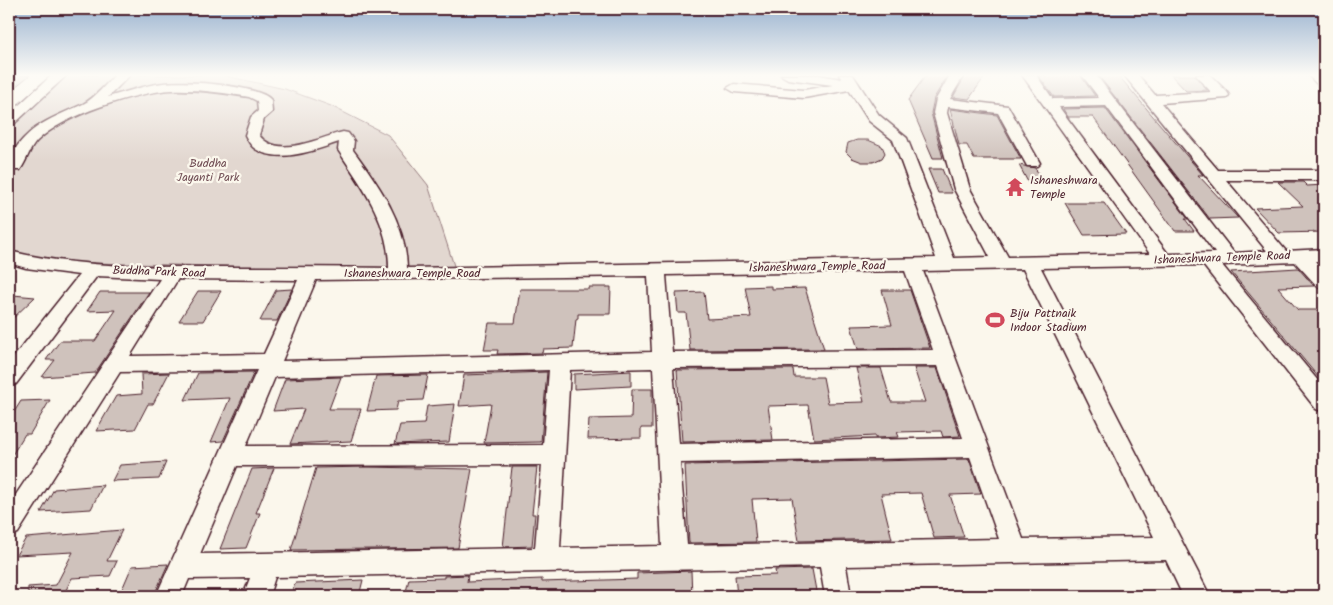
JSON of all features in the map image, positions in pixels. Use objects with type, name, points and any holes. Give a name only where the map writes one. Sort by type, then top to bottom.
[{"type":"street","points":[[9,121],[29,103]]},
{"type":"street","points":[[90,106],[93,103]]},
{"type":"street","points":[[16,166],[18,155],[36,135],[60,118],[101,103]]},
{"type":"street","points":[[264,103],[265,112],[258,117],[252,135],[254,142],[262,147],[275,150],[302,149],[342,136],[347,141],[345,150],[373,191],[386,218],[399,257],[398,274]]},
{"type":"street","points":[[863,103],[874,118],[900,138],[947,264]]},
{"type":"street","points":[[942,103],[940,113],[962,189],[1002,263]]},
{"type":"street","points":[[953,103],[1003,109],[1032,163]]},
{"type":"street","points":[[1049,103],[1163,260]]},
{"type":"street","points":[[1111,103],[1229,259]]},
{"type":"street","points":[[1155,103],[1216,175],[1280,256]]},
{"type":"street","points":[[1216,175],[1324,176]]},
{"type":"street","points":[[1299,255],[1324,282]]},
{"type":"street","name":"Ishaneshwara Temple Road","points":[[310,273],[398,274],[658,270],[1229,259],[1324,255]]},
{"type":"street","name":"Buddha Park Road","points":[[9,257],[26,262],[92,270],[172,273],[310,273]]},
{"type":"street","points":[[1207,259],[1316,383],[1324,403]]},
{"type":"street","points":[[1028,263],[1197,596]]},
{"type":"street","points":[[912,265],[1015,551]]},
{"type":"street","points":[[10,376],[92,270]]},
{"type":"street","points":[[658,270],[675,558]]},
{"type":"street","points":[[9,525],[172,273]]},
{"type":"street","points":[[169,596],[310,273]]},
{"type":"street","points":[[114,364],[270,365],[946,358]]},
{"type":"street","points":[[547,560],[560,362]]},
{"type":"street","points":[[669,454],[977,447]]},
{"type":"street","points":[[231,456],[554,455]]},
{"type":"street","points":[[182,567],[1173,548]]},
{"type":"street","points":[[831,555],[838,596]]},
{"type":"street","points":[[256,596],[267,565]]},
{"type":"green space","name":"Buddha Jayanti Park","points":[[36,103],[324,103],[388,135],[428,185],[456,272],[53,262],[9,251],[9,127]]},
{"type":"building","points":[[909,103],[933,103],[931,113],[943,158],[933,158]]},
{"type":"building","points":[[1120,103],[1142,103],[1203,175],[1198,175],[1238,218],[1210,219]]},
{"type":"building","points":[[1105,108],[1188,219],[1185,219],[1194,231],[1175,231],[1093,117],[1068,117],[1063,109]]},
{"type":"building","points":[[950,109],[997,115],[1021,159],[974,159],[967,145],[959,145]]},
{"type":"building","points":[[857,140],[868,140],[882,146],[885,153],[882,158],[873,162],[862,162],[852,158],[846,152],[848,143]]},
{"type":"building","points":[[1019,165],[1035,168],[1045,184],[1029,184]]},
{"type":"building","points":[[928,169],[942,169],[952,193],[938,193]]},
{"type":"building","points":[[1278,182],[1303,182],[1307,186],[1324,185],[1324,232],[1279,233],[1255,208],[1303,206]]},
{"type":"building","points":[[1065,203],[1104,203],[1126,234],[1084,235]]},
{"type":"building","points":[[1298,268],[1314,286],[1278,287],[1298,310],[1324,310],[1324,384],[1231,272]]},
{"type":"building","points":[[771,286],[771,289],[805,288],[824,349],[690,350],[686,313],[678,313],[676,293],[704,292],[707,319],[751,317],[745,287]]},
{"type":"building","points":[[589,287],[611,287],[610,314],[578,314],[573,348],[543,349],[542,353],[497,354],[498,350],[484,350],[489,323],[515,323],[520,289],[589,289]]},
{"type":"building","points":[[292,289],[277,321],[260,321],[276,290]]},
{"type":"building","points":[[882,290],[910,290],[930,348],[858,349],[851,326],[892,325]]},
{"type":"building","points":[[198,291],[221,291],[203,321],[179,321]]},
{"type":"building","points":[[100,292],[149,292],[95,373],[42,377],[55,360],[46,360],[60,341],[95,341],[116,310],[87,311]]},
{"type":"building","points":[[13,295],[35,297],[9,322],[9,299]]},
{"type":"building","points":[[856,368],[881,368],[891,402],[925,402],[914,368],[937,368],[960,436],[943,437],[941,431],[897,432],[899,437],[875,438],[875,436],[814,439],[808,405],[768,406],[773,440],[682,442],[677,370],[793,369],[794,377],[823,377],[828,403],[864,402]]},
{"type":"building","points":[[631,371],[631,386],[574,389],[574,374]]},
{"type":"building","points":[[254,372],[223,441],[211,442],[230,398],[185,400],[198,373]]},
{"type":"building","points":[[547,372],[541,442],[484,443],[491,404],[459,406],[464,375]]},
{"type":"building","points":[[169,373],[153,404],[148,404],[135,429],[96,431],[116,396],[142,394],[141,374]]},
{"type":"building","points":[[428,375],[423,400],[398,401],[396,410],[367,411],[376,376]]},
{"type":"building","points":[[341,377],[329,409],[361,409],[351,441],[290,444],[304,409],[273,411],[285,379]]},
{"type":"building","points":[[632,389],[652,389],[652,428],[641,428],[641,438],[588,439],[589,419],[631,418]]},
{"type":"building","points":[[50,400],[30,434],[25,434],[9,460],[9,420],[21,401]]},
{"type":"building","points":[[455,404],[449,442],[395,444],[400,425],[424,424],[427,406]]},
{"type":"building","points":[[969,459],[981,494],[950,495],[964,537],[934,538],[921,493],[881,494],[892,539],[799,541],[792,498],[752,499],[756,542],[689,543],[685,465]]},
{"type":"building","points":[[166,462],[159,479],[112,481],[120,465]]},
{"type":"building","points":[[512,467],[537,467],[532,514],[535,514],[532,546],[503,547]]},
{"type":"building","points":[[274,468],[256,513],[260,513],[246,548],[220,549],[252,469]]},
{"type":"building","points":[[316,468],[472,469],[458,548],[291,550]]},
{"type":"building","points":[[103,485],[91,509],[41,512],[54,489]]},
{"type":"building","points":[[122,530],[107,561],[117,561],[110,576],[72,578],[63,596],[28,596],[28,587],[56,585],[73,552],[16,555],[26,538]]},
{"type":"building","points":[[168,564],[156,591],[120,594],[132,566]]},
{"type":"building","points":[[812,569],[817,596],[737,596],[735,576],[776,575],[775,570]]},
{"type":"building","points":[[691,571],[692,596],[405,596],[409,579],[468,575],[467,582],[542,579],[542,582],[637,579],[637,573]]},
{"type":"building","points":[[363,580],[359,596],[290,596],[295,583]]},
{"type":"place","name":"Ishaneshwara Temple","points":[[1015,187]]},
{"type":"place","name":"Biju Pattnaik Indoor Stadium","points":[[995,320]]}]
